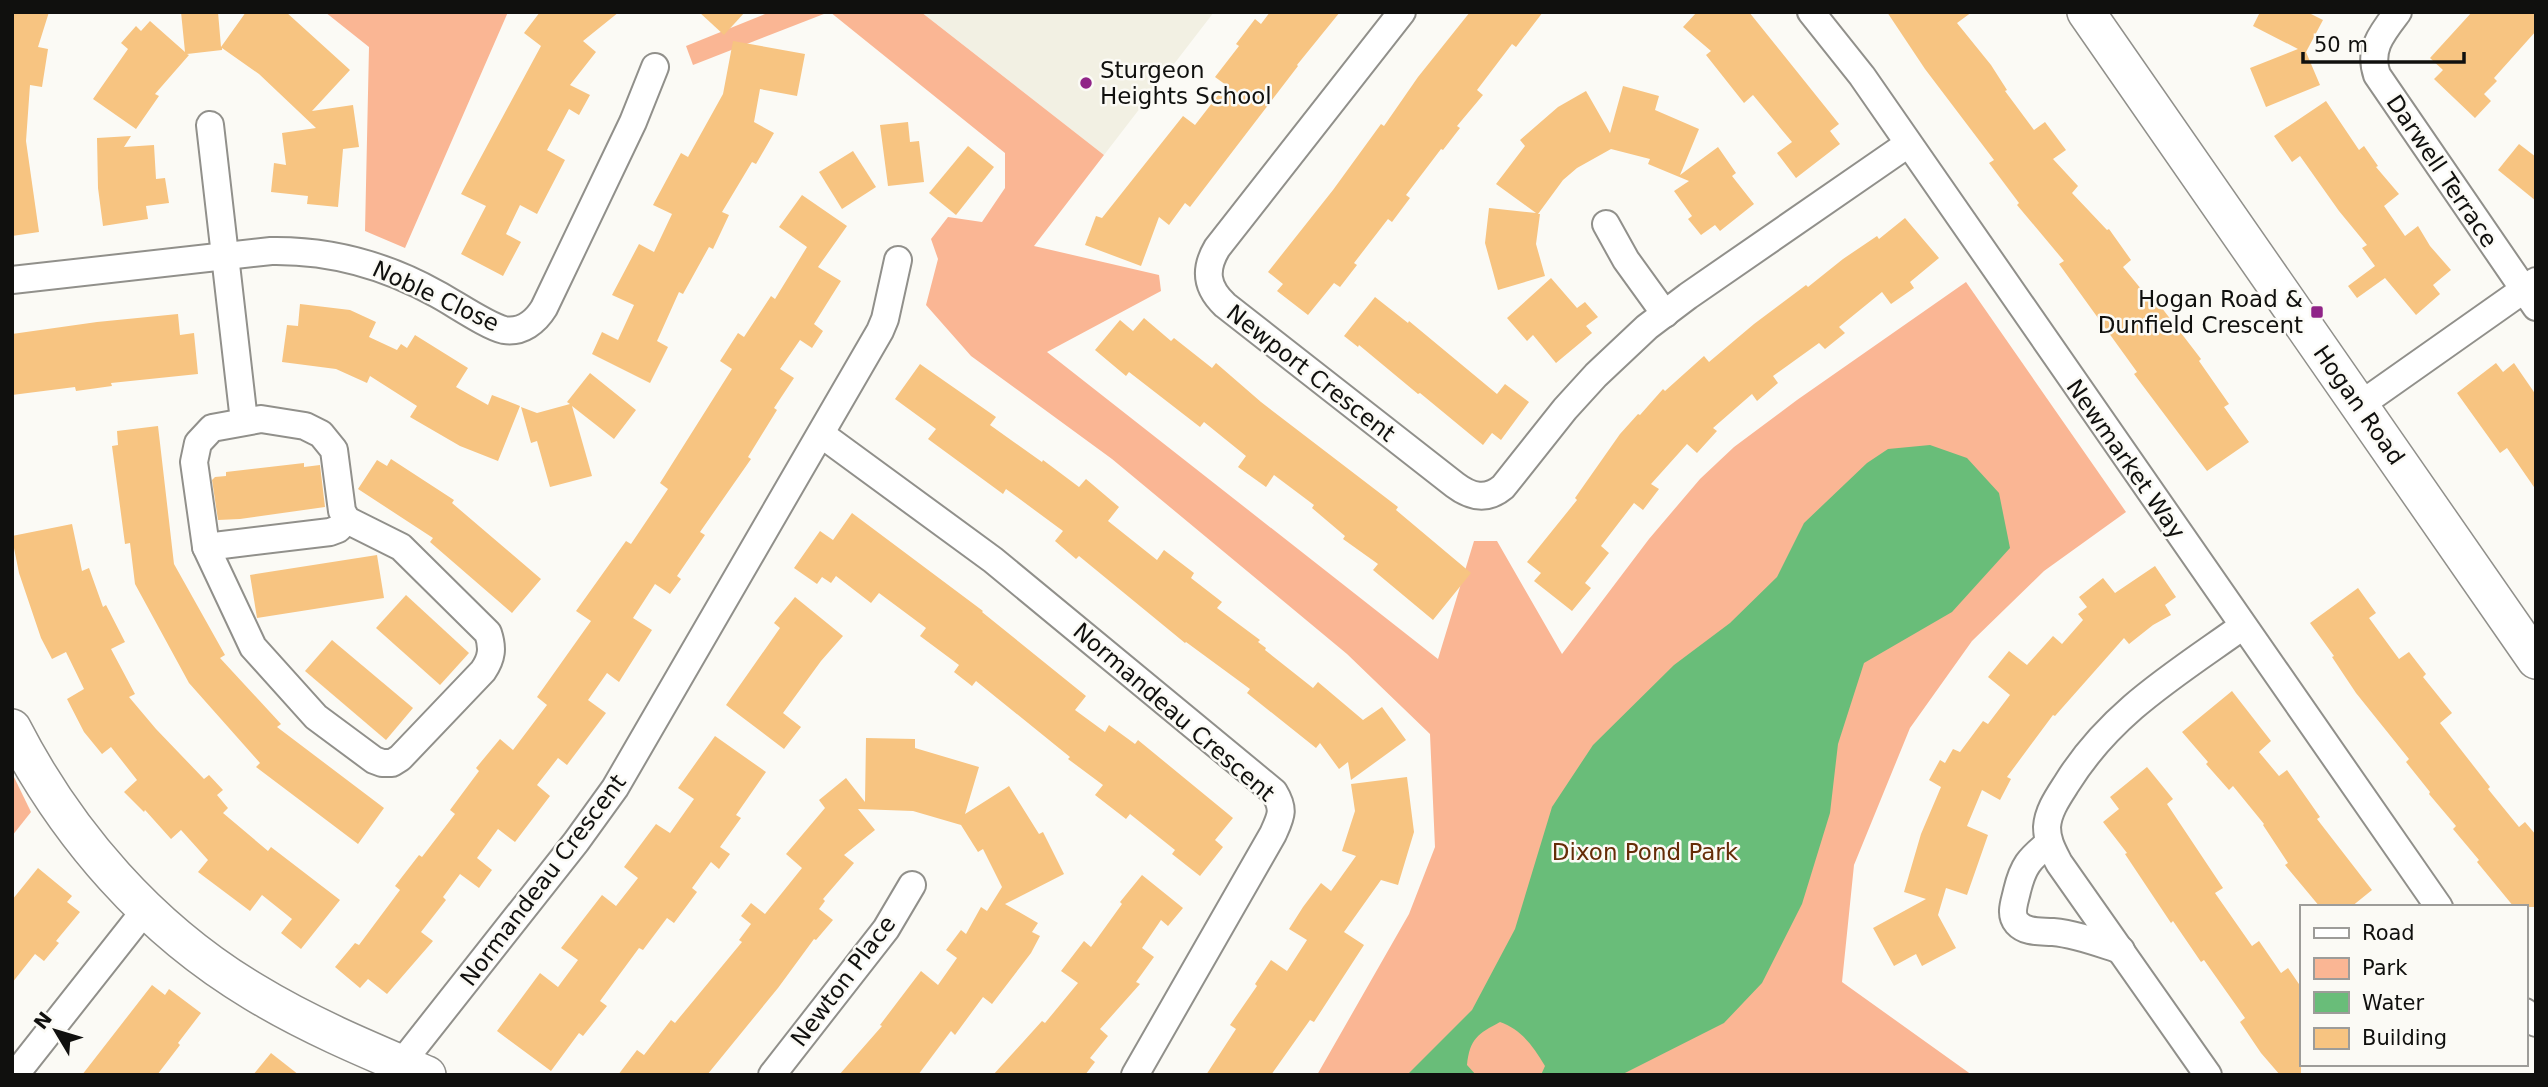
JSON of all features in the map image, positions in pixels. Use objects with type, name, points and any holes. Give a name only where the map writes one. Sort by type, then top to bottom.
[{"type":"street","name":"Newport Crescent","points":[[1402,12],[1217,248],[1209,264],[1208,278],[1218,298],[1468,494],[1484,497],[1495,494],[1503,487],[1565,409],[1631,341],[1665,314],[1908,144]]},
{"type":"street","name":"Newmarket Way","points":[[1811,12],[1861,76],[2438,905]]},
{"type":"street","name":"Hogan Road","points":[[2086,12],[2536,660]]},
{"type":"street","name":"Darwell Terrace","points":[[2398,12],[2376,43],[2376,75],[2532,293]]},
{"type":"street","name":"Noble Close","points":[[12,280],[288,251],[368,262],[410,280],[504,330],[524,327],[534,321],[544,308],[633,122],[655,67]]},
{"type":"street","points":[[210,125],[244,421]]},
{"type":"street","points":[[1606,224],[1626,260],[1665,314]]},
{"type":"street","name":"Normandeau Crescent","points":[[407,1071],[615,788],[880,331],[898,260]]},
{"type":"street","points":[[2360,405],[2532,293]]},
{"type":"street","points":[[261,419],[305,426],[321,434],[334,450],[342,510],[347,520],[401,547],[481,624],[491,643],[489,663],[483,671],[409,751],[392,763],[374,760],[316,717],[253,647],[206,547],[194,462],[198,443],[212,428],[261,419]]},
{"type":"street","name":"Normandeau Crescent","points":[[821,434],[993,560],[1273,792],[1281,804],[1280,817],[1273,834],[1135,1075]]},
{"type":"street","points":[[206,547],[330,532],[338,529],[347,520]]},
{"type":"street","points":[[2208,1075],[2059,863],[2049,843],[2047,826],[2054,803],[2084,757],[2105,732],[2136,702],[2243,626]]},
{"type":"street","points":[[12,729],[68,820],[96,856],[146,909],[206,960],[253,992],[407,1071]]},
{"type":"street","points":[[2049,843],[2024,867],[2013,910],[2018,925],[2031,931],[2066,933],[2121,950]]},
{"type":"street","name":"Newton Place","points":[[772,1075],[886,929],[912,885]]},
{"type":"street","points":[[15,1075],[146,909]]},
{"type":"shaded area","name":"Sturgeon Heights School","points":[[921,12],[1214,12],[1104,155]]},
{"type":"green space","points":[[325,12],[508,12],[405,248],[365,231],[369,47]]},
{"type":"green space","points":[[770,12],[829,12],[693,65],[686,46]]},
{"type":"green space","name":"Dixon Pond Park","points":[[830,12],[921,12],[1104,155],[1034,246],[1159,275],[1161,291],[1047,352],[1438,659],[1474,541],[1497,541],[1562,654],[1649,539],[1700,479],[1734,447],[1966,282],[2126,512],[2044,571],[1972,641],[1910,728],[1854,865],[1842,982],[1972,1075],[1317,1075],[1409,914],[1435,847],[1430,734],[1347,654],[1112,459],[971,356],[926,305],[938,259],[931,239],[948,217],[982,222],[1005,188],[1005,153]]},
{"type":"green space","points":[[12,773],[31,812],[12,836]]},
{"type":"water","points":[[1930,445],[1967,458],[1999,493],[2010,548],[1952,612],[1864,663],[1838,744],[1830,813],[1802,904],[1762,983],[1724,1023],[1621,1075],[1541,1075],[1545,1066],[1531,1045],[1515,1029],[1500,1022],[1476,1038],[1470,1049],[1467,1065],[1476,1075],[1407,1075],[1472,1010],[1515,929],[1552,807],[1593,745],[1674,665],[1730,623],[1777,577],[1804,523],[1867,463],[1888,449]]},
{"type":"building","points":[[12,12],[49,12],[38,47],[48,49],[42,87],[30,85],[26,141],[39,232],[12,236]]},
{"type":"building","points":[[181,12],[218,12],[221,47],[246,12],[286,12],[350,70],[312,111],[353,105],[359,147],[343,149],[338,207],[307,204],[308,196],[271,192],[274,163],[286,165],[282,133],[316,128],[259,74],[222,48],[187,54],[189,55],[155,94],[159,96],[136,129],[93,99],[128,49],[121,43],[136,26],[141,31],[150,21],[185,52]]},
{"type":"building","points":[[540,12],[619,12],[583,41],[596,52],[570,85],[590,95],[579,115],[569,109],[547,150],[565,160],[537,214],[520,205],[506,234],[521,242],[503,276],[461,254],[486,206],[461,194],[541,46],[524,33]]},
{"type":"building","points":[[699,12],[745,12],[724,35]]},
{"type":"building","points":[[1270,12],[1340,12],[1190,207],[1185,203],[1169,225],[1159,217],[1141,266],[1085,245],[1096,216],[1102,218],[1183,116],[1195,125],[1226,85],[1215,77],[1239,46],[1236,44],[1255,19],[1261,24]]},
{"type":"building","points":[[1470,12],[1543,12],[1516,47],[1512,44],[1477,90],[1483,95],[1406,195],[1410,198],[1392,222],[1388,219],[1354,263],[1357,265],[1340,287],[1334,283],[1308,315],[1277,291],[1283,284],[1268,272]]},
{"type":"building","points":[[1697,12],[1749,12],[1839,124],[1830,131],[1840,144],[1796,178],[1777,153],[1792,142],[1753,95],[1744,103],[1706,55],[1711,51],[1683,27]]},
{"type":"building","points":[[1887,12],[1972,12],[1957,23],[1991,65],[2007,90],[2005,91],[2034,130],[2045,122],[2066,150],[2053,159],[2078,186],[2072,193],[2107,230],[2109,229],[2131,260],[2123,267],[2151,301],[2155,299],[2201,359],[2199,361],[2229,404],[2224,407],[2249,442],[2207,471],[2134,374],[2137,372],[2059,264],[2064,261],[2017,205],[2019,203],[1989,163],[1994,160],[1925,69]]},
{"type":"building","points":[[2260,12],[2307,12],[2323,20],[2306,52],[2320,85],[2266,107],[2250,68],[2298,49],[2253,26]]},
{"type":"building","points":[[2472,12],[2536,12],[2536,31],[2494,78],[2497,81],[2484,94],[2491,101],[2475,118],[2434,79],[2443,70],[2430,58]]},
{"type":"building","points":[[733,41],[805,54],[797,96],[760,89],[754,122],[774,133],[756,164],[752,162],[722,212],[729,215],[713,249],[709,247],[683,294],[679,292],[657,341],[668,347],[650,383],[592,354],[602,332],[618,340],[634,305],[612,295],[639,244],[654,252],[672,214],[653,205],[681,153],[688,157],[723,94]]},
{"type":"building","points":[[1623,86],[1659,96],[1655,110],[1699,129],[1680,175],[1718,147],[1736,173],[1732,176],[1754,204],[1720,231],[1715,225],[1701,235],[1688,219],[1692,216],[1674,191],[1689,181],[1648,164],[1650,159],[1611,149],[1577,168],[1563,180],[1538,214],[1536,244],[1545,276],[1498,290],[1485,243],[1489,208],[1536,213],[1496,184],[1525,146],[1520,140],[1558,107],[1586,91],[1610,133]]},
{"type":"building","points":[[2326,101],[2359,150],[2364,146],[2378,166],[2376,167],[2399,194],[2384,206],[2405,236],[2418,226],[2430,246],[2451,270],[2433,285],[2440,294],[2416,315],[2385,278],[2357,298],[2348,286],[2375,266],[2362,248],[2367,245],[2300,156],[2292,162],[2274,136]]},
{"type":"building","points":[[908,122],[910,142],[919,141],[924,182],[888,186],[880,125]]},
{"type":"building","points":[[131,136],[124,147],[154,145],[156,179],[165,178],[169,203],[146,206],[148,219],[103,226],[98,188],[97,138]]},
{"type":"building","points":[[2519,144],[2536,157],[2536,201],[2498,170]]},
{"type":"building","points":[[968,146],[994,167],[956,215],[929,193]]},
{"type":"building","points":[[853,151],[876,187],[842,209],[819,172]]},
{"type":"building","points":[[802,195],[847,226],[818,267],[841,281],[814,324],[823,331],[812,348],[800,340],[780,369],[794,378],[774,408],[777,410],[748,457],[751,459],[700,532],[705,535],[677,576],[681,579],[670,594],[655,584],[633,618],[652,630],[619,682],[607,673],[588,700],[606,713],[567,765],[558,758],[537,785],[550,796],[515,842],[498,829],[477,858],[492,870],[479,888],[460,874],[443,897],[446,900],[421,932],[433,941],[387,994],[368,979],[360,988],[335,967],[355,943],[359,945],[400,890],[395,886],[419,855],[422,857],[455,814],[450,810],[479,771],[476,768],[500,739],[513,750],[547,705],[537,697],[591,621],[576,611],[626,541],[631,544],[668,489],[660,483],[732,369],[720,361],[738,333],[744,337],[771,296],[775,299],[807,247],[779,227]]},
{"type":"building","points":[[1905,218],[1939,258],[1910,282],[1914,288],[1891,304],[1882,292],[1839,327],[1845,333],[1825,349],[1819,343],[1773,376],[1778,383],[1757,401],[1752,394],[1713,428],[1717,431],[1697,453],[1687,444],[1651,484],[1659,489],[1643,510],[1634,503],[1601,546],[1609,553],[1585,583],[1591,588],[1572,611],[1534,581],[1541,573],[1527,562],[1577,500],[1575,498],[1620,434],[1663,389],[1665,391],[1704,356],[1709,362],[1806,285],[1808,287],[1877,236],[1879,239]]},
{"type":"building","points":[[1551,278],[1577,308],[1585,302],[1598,317],[1586,326],[1592,333],[1556,363],[1533,335],[1527,341],[1507,318]]},
{"type":"building","points":[[1375,297],[1408,323],[1409,321],[1497,394],[1505,384],[1529,402],[1501,440],[1492,433],[1483,445],[1359,345],[1358,347],[1344,336]]},
{"type":"building","points":[[300,304],[350,310],[376,322],[369,337],[397,350],[401,344],[407,348],[415,335],[468,368],[456,387],[488,405],[492,395],[520,406],[498,461],[460,446],[410,417],[417,406],[370,376],[367,383],[336,369],[282,362],[287,325],[298,326]]},
{"type":"building","points":[[178,314],[180,335],[194,333],[198,374],[111,383],[112,386],[76,391],[75,387],[12,395],[12,334]]},
{"type":"building","points":[[1144,318],[1171,341],[1174,338],[1212,368],[1216,363],[1261,402],[1398,507],[1396,510],[1471,573],[1433,620],[1373,570],[1378,564],[1343,539],[1345,536],[1312,508],[1314,505],[1274,475],[1266,487],[1238,467],[1246,456],[1204,422],[1200,427],[1129,372],[1126,376],[1095,350],[1120,320],[1133,331]]},
{"type":"building","points":[[2496,363],[2503,372],[2514,363],[2536,395],[2536,490],[2507,448],[2500,453],[2457,393]]},
{"type":"building","points":[[920,364],[996,417],[990,425],[1042,462],[1043,460],[1079,487],[1086,479],[1119,507],[1108,521],[1157,560],[1164,550],[1194,573],[1191,578],[1222,602],[1217,608],[1260,640],[1258,642],[1265,650],[1313,688],[1318,682],[1363,720],[1382,707],[1406,740],[1351,780],[1348,762],[1339,769],[1320,743],[1316,748],[1247,693],[1250,689],[1185,643],[1079,556],[1076,559],[1055,541],[1063,531],[1006,489],[1003,494],[928,439],[936,429],[895,399]]},
{"type":"building","points":[[590,373],[636,410],[614,439],[572,406],[592,476],[550,487],[537,441],[531,443],[521,407],[537,413],[570,404],[567,402]]},
{"type":"building","points":[[158,426],[174,564],[225,655],[220,658],[281,724],[277,727],[384,808],[358,844],[256,767],[260,763],[189,683],[135,584],[130,543],[125,544],[112,446],[118,445],[117,431]]},
{"type":"building","points":[[391,459],[454,500],[452,503],[541,579],[512,613],[430,542],[433,538],[358,489],[377,460],[387,466]]},
{"type":"building","points":[[304,463],[304,467],[320,465],[325,507],[218,520],[212,480],[215,477],[226,476],[226,472]]},
{"type":"building","points":[[852,513],[983,611],[1086,696],[1075,710],[1105,732],[1109,725],[1135,744],[1138,740],[1233,818],[1215,840],[1223,847],[1200,876],[1172,854],[1175,850],[1130,814],[1126,819],[1095,795],[1103,785],[1068,759],[1070,757],[976,681],[972,686],[954,672],[959,665],[920,636],[926,628],[879,593],[871,603],[836,576],[831,583],[822,577],[817,584],[794,568],[820,531],[833,540]]},
{"type":"building","points":[[72,524],[82,571],[89,568],[103,607],[106,605],[125,642],[111,649],[135,694],[129,697],[204,779],[209,775],[223,790],[217,795],[228,808],[223,813],[268,851],[271,847],[340,900],[301,949],[281,933],[292,919],[262,895],[250,911],[198,872],[208,860],[181,830],[171,839],[145,810],[144,812],[124,792],[137,780],[111,747],[102,754],[84,732],[67,699],[84,689],[66,652],[52,659],[41,638],[19,573],[12,538]]},
{"type":"building","points":[[377,555],[384,598],[257,618],[250,575]]},
{"type":"building","points":[[2155,566],[2176,597],[2165,605],[2171,615],[2129,644],[2124,638],[2055,716],[2053,715],[2007,777],[2011,779],[2000,800],[1982,790],[1967,826],[1988,835],[1967,895],[1946,888],[1938,915],[1956,948],[1922,966],[1916,954],[1894,966],[1873,928],[1926,899],[1904,892],[1921,834],[1941,787],[1929,780],[1940,760],[1945,763],[1953,749],[1960,752],[1983,721],[1988,724],[2010,695],[1988,677],[2009,651],[2027,665],[2053,636],[2062,644],[2083,620],[2078,614],[2087,607],[2079,597],[2103,578],[2115,593]]},
{"type":"building","points":[[2358,588],[2376,613],[2369,618],[2399,659],[2409,652],[2426,674],[2423,677],[2452,713],[2440,723],[2519,827],[2525,822],[2536,835],[2536,907],[2512,905],[2477,862],[2479,860],[2453,829],[2456,826],[2406,762],[2409,759],[2356,693],[2310,623]]},
{"type":"building","points":[[406,595],[469,653],[440,685],[376,628]]},
{"type":"building","points":[[795,597],[843,636],[783,713],[801,727],[784,749],[726,705],[780,628],[774,623]]},
{"type":"building","points":[[332,640],[413,708],[386,740],[305,671]]},
{"type":"building","points":[[2232,691],[2271,741],[2259,752],[2279,776],[2287,770],[2320,817],[2317,819],[2372,890],[2353,905],[2318,905],[2285,865],[2288,863],[2264,824],[2233,786],[2229,790],[2182,732]]},
{"type":"building","points":[[715,736],[766,772],[736,815],[741,818],[720,847],[730,854],[719,869],[711,862],[692,888],[697,892],[674,923],[667,918],[643,950],[639,948],[600,1001],[607,1006],[583,1036],[579,1033],[551,1071],[497,1031],[540,973],[558,987],[578,960],[561,948],[602,895],[616,906],[638,878],[624,867],[656,824],[670,833],[694,799],[678,788]]},
{"type":"building","points":[[866,738],[915,739],[915,748],[979,767],[965,814],[1009,786],[1039,834],[1043,832],[1064,874],[1005,904],[1038,923],[1032,932],[1040,936],[1031,953],[992,1004],[983,997],[955,1035],[951,1031],[918,1075],[839,1075],[882,1026],[880,1025],[921,971],[938,985],[957,958],[946,950],[961,930],[966,934],[981,907],[987,911],[1002,887],[983,849],[978,852],[961,825],[913,811],[858,809],[875,830],[844,855],[854,863],[823,899],[825,901],[819,909],[833,920],[816,940],[814,939],[707,1075],[618,1075],[637,1050],[644,1055],[671,1020],[675,1023],[742,942],[739,940],[751,924],[741,916],[751,903],[765,914],[802,868],[786,854],[825,808],[819,800],[846,778],[865,802]]},
{"type":"building","points":[[2147,767],[2173,799],[2167,804],[2223,888],[2215,893],[2252,946],[2259,941],[2281,973],[2288,968],[2300,986],[2301,1075],[2280,1075],[2261,1053],[2240,1022],[2245,1018],[2204,960],[2201,962],[2173,921],[2171,923],[2125,854],[2127,853],[2103,822],[2119,809],[2110,797]]},
{"type":"building","points":[[1407,777],[1414,832],[1398,885],[1381,880],[1344,932],[1364,945],[1314,1022],[1310,1020],[1271,1075],[1206,1075],[1236,1029],[1230,1025],[1271,960],[1287,971],[1307,940],[1289,929],[1303,907],[1321,883],[1331,891],[1356,856],[1342,851],[1355,811],[1351,784]]},
{"type":"building","points":[[38,868],[72,896],[67,902],[80,912],[56,941],[59,943],[44,961],[35,954],[12,983],[12,900]]},
{"type":"building","points":[[1142,875],[1183,908],[1168,926],[1161,920],[1142,948],[1154,957],[1136,982],[1140,984],[1100,1029],[1108,1036],[1090,1058],[1095,1062],[1085,1075],[993,1075],[1042,1021],[1045,1023],[1078,983],[1061,971],[1084,941],[1091,947],[1122,904],[1120,902]]},
{"type":"building","points":[[152,985],[165,995],[169,989],[201,1013],[157,1075],[82,1075]]},
{"type":"building","points":[[271,1053],[299,1075],[253,1075]]},
{"type":"place","name":"Sturgeon Heights School","points":[[1086,83]]},
{"type":"place","name":"Hogan Road & Dunfield Crescent","points":[[2317,312]]}]
